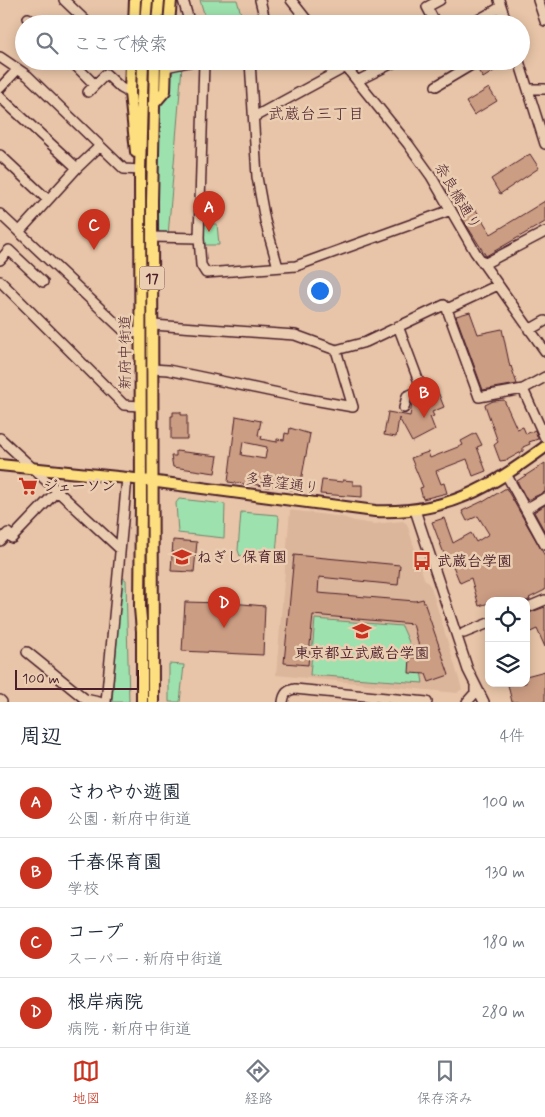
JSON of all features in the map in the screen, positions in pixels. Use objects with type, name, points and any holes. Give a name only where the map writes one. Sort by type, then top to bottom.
[{"type":"main road","points":[[135,15],[136,0]]},
{"type":"main road","points":[[145,15],[146,0]]},
{"type":"main road","points":[[158,15],[159,0]]},
{"type":"main road","points":[[170,15],[171,0]]},
{"type":"main road","name":"17","points":[[131,70],[130,93],[134,145],[140,170]]},
{"type":"main road","name":"新府中街道","points":[[142,70],[140,170],[140,608],[142,631],[142,702]]},
{"type":"main road","name":"新府中街道","points":[[152,702],[152,237],[154,70]]},
{"type":"main road","points":[[153,105],[165,91],[166,70]]},
{"type":"main road","name":"多喜窪通り","points":[[0,465],[153,481],[375,511],[415,510],[458,500],[474,493],[545,448]]},
{"type":"main road","name":"新府中街道","points":[[142,631],[147,590],[148,490],[149,485],[153,481]]},
{"type":"street","points":[[64,0],[80,15]]},
{"type":"street","points":[[183,0],[187,15]]},
{"type":"street","points":[[260,0],[264,15]]},
{"type":"street","points":[[290,0],[302,15]]},
{"type":"street","points":[[431,15],[427,7],[440,0]]},
{"type":"street","points":[[538,0],[545,21]]},
{"type":"street","points":[[484,15],[500,4]]},
{"type":"street","points":[[0,57],[15,67]]},
{"type":"street","points":[[0,88],[17,70]]},
{"type":"street","points":[[19,70],[28,76],[124,169],[140,170]]},
{"type":"street","points":[[80,70],[95,85]]},
{"type":"street","points":[[204,70],[199,238],[201,265],[206,273],[296,266],[451,210]]},
{"type":"street","points":[[251,70],[257,177],[265,221],[278,268]]},
{"type":"street","points":[[254,117],[333,70]]},
{"type":"street","name":"奈良橋通り","points":[[348,70],[408,144],[431,176],[484,264],[545,351]]},
{"type":"street","points":[[357,81],[379,70]]},
{"type":"street","points":[[436,86],[463,70]]},
{"type":"street","points":[[522,70],[543,127],[545,144]]},
{"type":"street","points":[[88,92],[106,74],[121,88],[130,93]]},
{"type":"street","points":[[528,89],[545,89]]},
{"type":"street","points":[[0,97],[77,168]]},
{"type":"street","points":[[19,232],[77,168],[100,146]]},
{"type":"street","points":[[0,155],[48,200]]},
{"type":"street","points":[[0,214],[124,331],[140,333]]},
{"type":"street","points":[[484,264],[545,232]]},
{"type":"street","points":[[152,237],[199,238]]},
{"type":"street","points":[[0,260],[9,250],[42,282]]},
{"type":"street","points":[[0,282],[124,405],[140,406]]},
{"type":"street","points":[[447,308],[498,285]]},
{"type":"street","points":[[152,325],[295,335],[336,350],[366,342],[444,305],[447,308],[479,397],[523,389],[545,377]]},
{"type":"street","points":[[529,330],[545,321]]},
{"type":"street","points":[[398,326],[422,390],[407,396],[404,408]]},
{"type":"street","points":[[152,369],[168,370],[353,407],[336,350]]},
{"type":"street","points":[[523,389],[545,438]]},
{"type":"street","points":[[0,438],[120,549]]},
{"type":"street","points":[[506,474],[545,542]]},
{"type":"street","points":[[106,702],[126,478]]},
{"type":"street","points":[[0,541],[8,533],[12,538],[57,491]]},
{"type":"street","points":[[526,509],[545,498]]},
{"type":"street","points":[[415,510],[468,670],[475,688],[484,702]]},
{"type":"street","points":[[530,606],[545,600]]},
{"type":"street","points":[[464,632],[485,624]]},
{"type":"street","points":[[27,652],[85,699],[99,702]]},
{"type":"street","points":[[467,702],[474,693],[475,688]]},
{"type":"street","points":[[283,702],[283,696],[286,692],[295,689],[427,702]]},
{"type":"shaded area","name":"東京都立武蔵台学園","points":[[290,510],[342,517],[374,524],[403,521],[407,524],[424,578],[431,587],[462,689],[457,693],[276,675]]},
{"type":"green space","points":[[200,0],[237,0],[241,15],[204,15]]},
{"type":"green space","points":[[165,70],[182,70],[168,236],[155,235],[159,88]]},
{"type":"green space","points":[[201,224],[217,224],[219,245],[202,245]]},
{"type":"green space","points":[[179,499],[225,504],[224,538],[178,533],[176,503]]},
{"type":"green space","points":[[241,512],[277,515],[279,518],[276,554],[268,557],[240,556],[238,550]]},
{"type":"green space","points":[[122,577],[126,580],[129,702],[112,702]]},
{"type":"green space","points":[[315,619],[402,626],[412,649],[418,653],[423,683],[310,675]]},
{"type":"green space","points":[[169,664],[184,665],[180,702],[169,702]]},
{"type":"building","points":[[478,70],[496,70],[483,78]]},
{"type":"building","points":[[489,88],[497,101],[474,115],[466,102]]},
{"type":"building","points":[[530,154],[539,168],[500,194],[491,179]]},
{"type":"building","points":[[545,201],[545,222],[486,256],[462,218],[476,210],[491,234]]},
{"type":"building","points":[[470,312],[478,334],[502,329],[510,367],[517,384],[483,390],[456,316]]},
{"type":"building","points":[[438,392],[444,407],[432,412],[434,416],[430,417],[435,430],[412,442],[399,418],[396,437],[384,435],[388,412],[410,416],[412,403],[415,400]]},
{"type":"building","points":[[504,400],[517,429],[523,427],[526,434],[535,430],[538,439],[529,442],[530,444],[523,447],[523,451],[507,460],[500,461],[494,445],[498,442],[485,405],[493,401]]},
{"type":"building","points":[[173,412],[181,412],[181,415],[187,415],[187,439],[171,439],[171,416],[173,416]]},
{"type":"building","points":[[236,416],[261,421],[258,435],[262,436],[261,439],[277,442],[277,439],[284,440],[285,433],[289,434],[290,428],[310,434],[301,481],[297,480],[297,486],[294,490],[269,485],[269,487],[228,482]],"holes":[[[243,442],[267,447],[265,459],[241,455]]]},
{"type":"building","points":[[476,433],[482,445],[477,447],[486,471],[473,476],[467,459],[436,471],[441,484],[444,483],[447,493],[423,499],[420,488],[423,487],[411,458],[428,452],[430,458],[463,445],[461,441]]},
{"type":"building","points":[[176,451],[218,456],[215,473],[173,467],[171,456],[176,456]]},
{"type":"building","points":[[545,463],[545,492],[527,500],[517,481]]},
{"type":"building","points":[[322,480],[353,481],[353,485],[362,485],[362,497],[320,494]]},
{"type":"building","points":[[506,488],[545,556],[545,590],[530,598],[485,597],[485,604],[479,606],[471,578],[460,583],[453,566],[449,567],[432,522],[444,518],[453,543],[471,533],[476,542],[489,534],[478,516],[467,521],[462,511],[483,502]]},
{"type":"building","points":[[545,505],[545,532],[534,512]]},
{"type":"building","points":[[173,540],[197,542],[194,572],[171,571]]},
{"type":"building","points":[[294,555],[400,565],[398,585],[319,577],[318,593],[415,601],[423,599],[449,675],[429,682],[426,674],[409,673],[410,657],[422,658],[413,624],[313,615],[308,665],[284,663]]},
{"type":"building","points":[[222,594],[231,595],[231,603],[265,606],[263,655],[182,651],[185,602],[222,603]]},
{"type":"building","points":[[545,607],[545,647],[537,629],[530,632],[530,613]]},
{"type":"building","points":[[545,671],[545,702],[512,702],[508,687],[530,687],[530,675]]},
{"type":"place","name":"さわやか遊園","points":[[209,232]]},
{"type":"place","name":"コープ","points":[[94,250]]},
{"type":"place","name":"千春保育園","points":[[424,418]]},
{"type":"place","name":"ジェーソン","points":[[28,486]]},
{"type":"place","name":"ねぎし保育園","points":[[182,557]]},
{"type":"place","name":"武蔵台学園","points":[[422,561]]},
{"type":"place","name":"根岸病院","points":[[224,628]]},
{"type":"place","name":"東京都立武蔵台学園","points":[[362,631]]},
{"type":"district","name":"武蔵台三丁目","points":[[316,113]]}]
